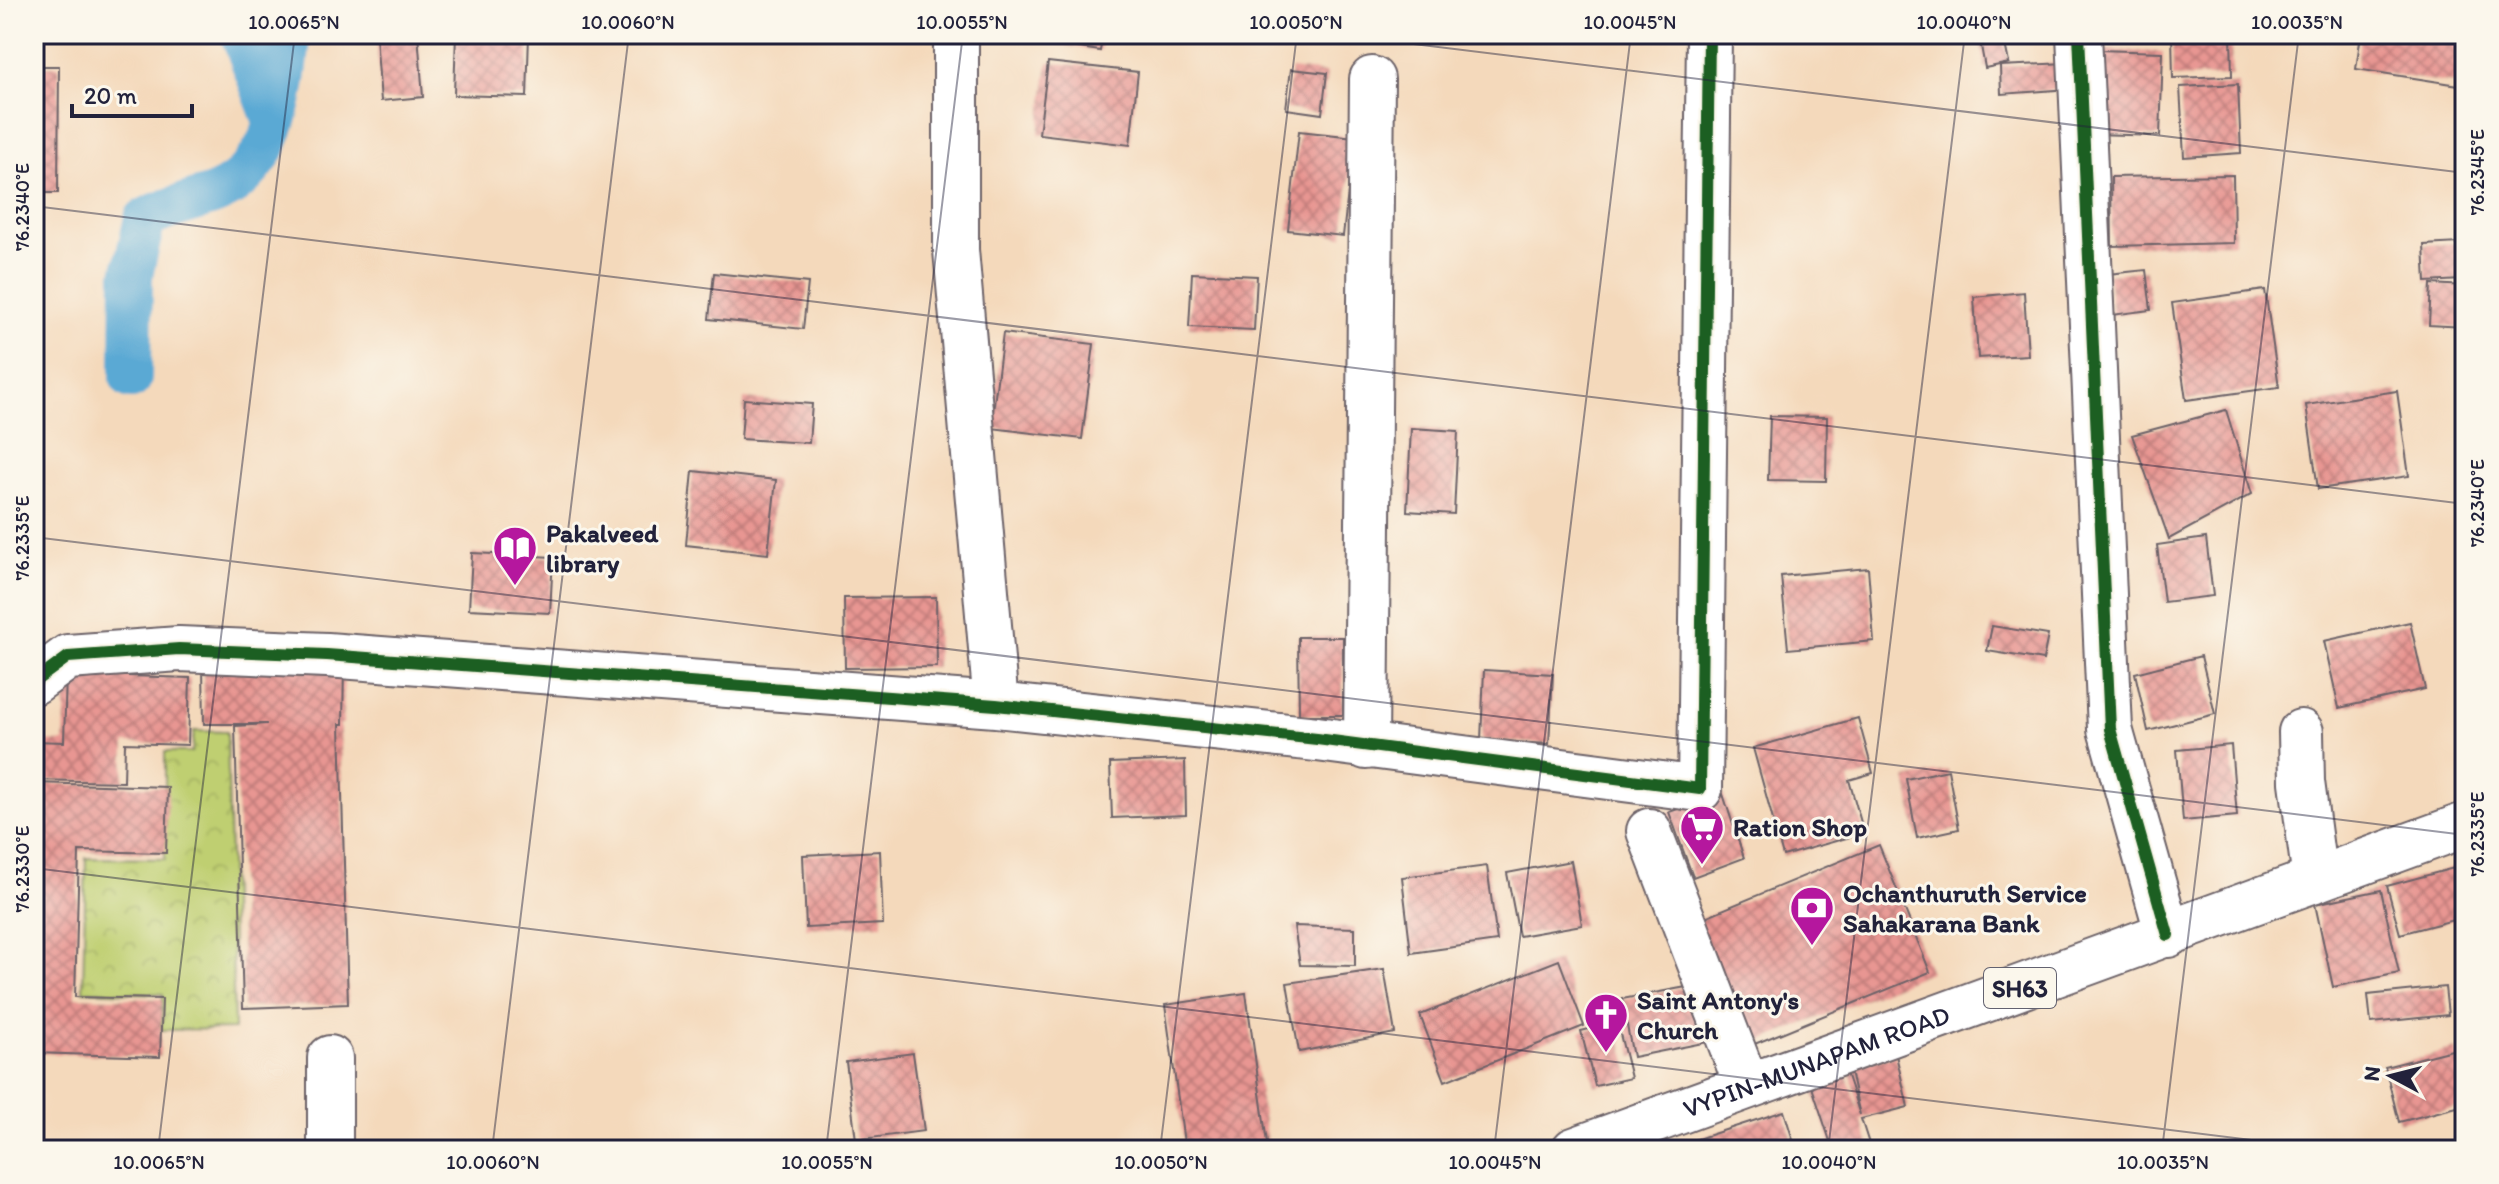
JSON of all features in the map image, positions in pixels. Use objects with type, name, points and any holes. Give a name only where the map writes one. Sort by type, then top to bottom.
[{"type":"street","points":[[956,34],[956,250],[996,705]]},
{"type":"street","points":[[34,682],[68,657],[179,649],[327,655],[996,705],[1317,739],[1700,789],[1709,34]]},
{"type":"street","points":[[2079,34],[2110,729],[2168,935]]},
{"type":"street","points":[[1366,747],[1372,79]]},
{"type":"street","points":[[2301,732],[2302,782],[2315,880]]},
{"type":"street","name":"VYPIN-MUNAPAM ROAD","points":[[1574,1150],[1663,1134],[1747,1086],[2465,825]]},
{"type":"street","points":[[1649,831],[1747,1086]]},
{"type":"street","points":[[330,1058],[330,1150]]},
{"type":"green space","points":[[194,731],[227,732],[234,1029],[161,1030],[163,994],[83,991],[86,858],[165,859],[165,752],[192,752]]},
{"type":"building","points":[[418,34],[423,97],[381,101],[376,36]]},
{"type":"building","points":[[456,34],[529,35],[527,97],[454,95]]},
{"type":"building","points":[[1018,34],[1103,34],[1100,51],[1018,38]]},
{"type":"building","points":[[2003,34],[2009,63],[1985,68],[1979,35]]},
{"type":"building","points":[[2172,34],[2231,34],[2232,76],[2173,78]]},
{"type":"building","points":[[2361,34],[2465,34],[2459,85],[2356,69]]},
{"type":"building","points":[[2097,50],[2163,52],[2160,136],[2094,134]]},
{"type":"building","points":[[1048,62],[1138,72],[1130,145],[1039,134]]},
{"type":"building","points":[[2067,63],[2069,89],[2001,94],[2000,66]]},
{"type":"building","points":[[34,66],[59,66],[58,193],[34,193]]},
{"type":"building","points":[[1291,69],[1327,73],[1322,114],[1286,109]]},
{"type":"building","points":[[2238,84],[2241,153],[2184,157],[2180,87]]},
{"type":"building","points":[[1299,131],[1354,137],[1343,236],[1288,230]]},
{"type":"building","points":[[2233,175],[2234,243],[2112,246],[2111,177]]},
{"type":"building","points":[[2459,243],[2461,280],[2426,282],[2424,245]]},
{"type":"building","points":[[2146,270],[2151,310],[2112,315],[2108,274]]},
{"type":"building","points":[[714,273],[808,283],[803,329],[709,319]]},
{"type":"building","points":[[1192,273],[1257,276],[1254,330],[1189,327]]},
{"type":"building","points":[[2431,284],[2465,286],[2465,327],[2429,325]]},
{"type":"building","points":[[2265,290],[2279,387],[2186,400],[2172,303]]},
{"type":"building","points":[[2024,292],[2028,355],[1978,358],[1974,297]]},
{"type":"building","points":[[1003,333],[1094,344],[1082,439],[991,428]]},
{"type":"building","points":[[2397,391],[2409,476],[2318,489],[2306,405]]},
{"type":"building","points":[[744,399],[812,404],[809,443],[741,439]]},
{"type":"building","points":[[2226,410],[2252,494],[2169,539],[2132,435]]},
{"type":"building","points":[[1770,416],[1827,417],[1826,481],[1768,480]]},
{"type":"building","points":[[1411,428],[1458,431],[1454,514],[1407,511]]},
{"type":"building","points":[[693,471],[776,480],[768,554],[686,545]]},
{"type":"building","points":[[2206,538],[2213,596],[2164,602],[2157,545]]},
{"type":"building","points":[[472,553],[553,557],[550,613],[469,609]]},
{"type":"building","points":[[1868,568],[1874,641],[1788,649],[1781,576]]},
{"type":"building","points":[[936,597],[937,667],[845,668],[844,598]]},
{"type":"building","points":[[2410,622],[2425,689],[2339,708],[2324,641]]},
{"type":"building","points":[[1992,626],[2048,635],[2043,660],[1987,651]]},
{"type":"building","points":[[1298,637],[1343,637],[1343,715],[1299,715]]},
{"type":"building","points":[[2201,656],[2215,714],[2148,731],[2135,673]]},
{"type":"building","points":[[203,666],[344,666],[343,724],[340,724],[348,1004],[243,1008],[235,726],[267,724],[204,724]]},
{"type":"building","points":[[1484,670],[1553,674],[1549,744],[1481,740]]},
{"type":"building","points":[[66,674],[190,678],[188,745],[125,743],[124,782],[34,780],[34,741],[64,742]]},
{"type":"building","points":[[1858,718],[1873,773],[1849,780],[1864,833],[1783,856],[1753,748]]},
{"type":"building","points":[[2231,745],[2237,816],[2183,821],[2177,750]]},
{"type":"building","points":[[1185,760],[1186,815],[1112,818],[1110,763]]},
{"type":"building","points":[[1948,770],[1959,829],[1917,838],[1906,779]]},
{"type":"building","points":[[34,783],[168,787],[166,853],[79,851],[75,997],[162,999],[160,1057],[34,1053]]},
{"type":"building","points":[[1723,794],[1744,858],[1693,877],[1669,812]]},
{"type":"building","name":"Ochanthuruth Service Sahakarana Bank","points":[[1879,845],[1930,972],[1745,1048],[1693,922]]},
{"type":"building","points":[[880,851],[883,924],[806,928],[803,855]]},
{"type":"building","points":[[1571,861],[1582,925],[1519,936],[1507,873]]},
{"type":"building","points":[[2465,865],[2465,917],[2400,934],[2387,886]]},
{"type":"building","points":[[1487,866],[1497,941],[1411,953],[1402,877]]},
{"type":"building","points":[[2381,890],[2399,973],[2333,987],[2315,904]]},
{"type":"building","points":[[1294,926],[1355,928],[1355,966],[1300,965]]},
{"type":"building","points":[[1559,960],[1584,1026],[1445,1081],[1420,1015]]},
{"type":"building","points":[[1384,969],[1395,1033],[1299,1052],[1287,983]]},
{"type":"building","points":[[1697,985],[1708,1042],[1633,1057],[1622,999]]},
{"type":"building","points":[[2445,987],[2448,1015],[2371,1023],[2368,995]]},
{"type":"building","points":[[1246,993],[1268,1150],[1185,1150],[1165,1005]]},
{"type":"building","name":"Saint Antony's Church","points":[[1617,1022],[1631,1078],[1595,1086],[1581,1031]]},
{"type":"building","points":[[2456,1049],[2465,1082],[2465,1105],[2399,1122],[2385,1067]]},
{"type":"building","points":[[913,1053],[924,1131],[856,1140],[846,1062]]},
{"type":"building","points":[[1896,1055],[1908,1107],[1861,1119],[1871,1150],[1833,1150],[1810,1081],[1845,1070],[1860,1115],[1849,1067]]},
{"type":"building","points":[[1784,1111],[1796,1150],[1684,1150],[1682,1144]]},
{"type":"waterway","points":[[241,34],[274,121]]},
{"type":"waterway","points":[[131,378],[132,275],[145,219],[215,194],[236,183],[252,167],[274,126],[281,103],[290,34]]},
{"type":"cycle path","points":[[34,682],[68,657],[179,649],[327,655],[996,705],[1317,739],[1700,789],[1709,34]]},
{"type":"cycle path","points":[[2079,34],[2110,729],[2168,935]]},
{"type":"place","name":"Pakalveed library","points":[[515,587]]},
{"type":"place","name":"Ration Shop","points":[[1702,866]]},
{"type":"place","name":"Ochanthuruth Service Sahakarana Bank","points":[[1812,947]]},
{"type":"place","name":"Saint Antony's Church","points":[[1606,1054]]}]
